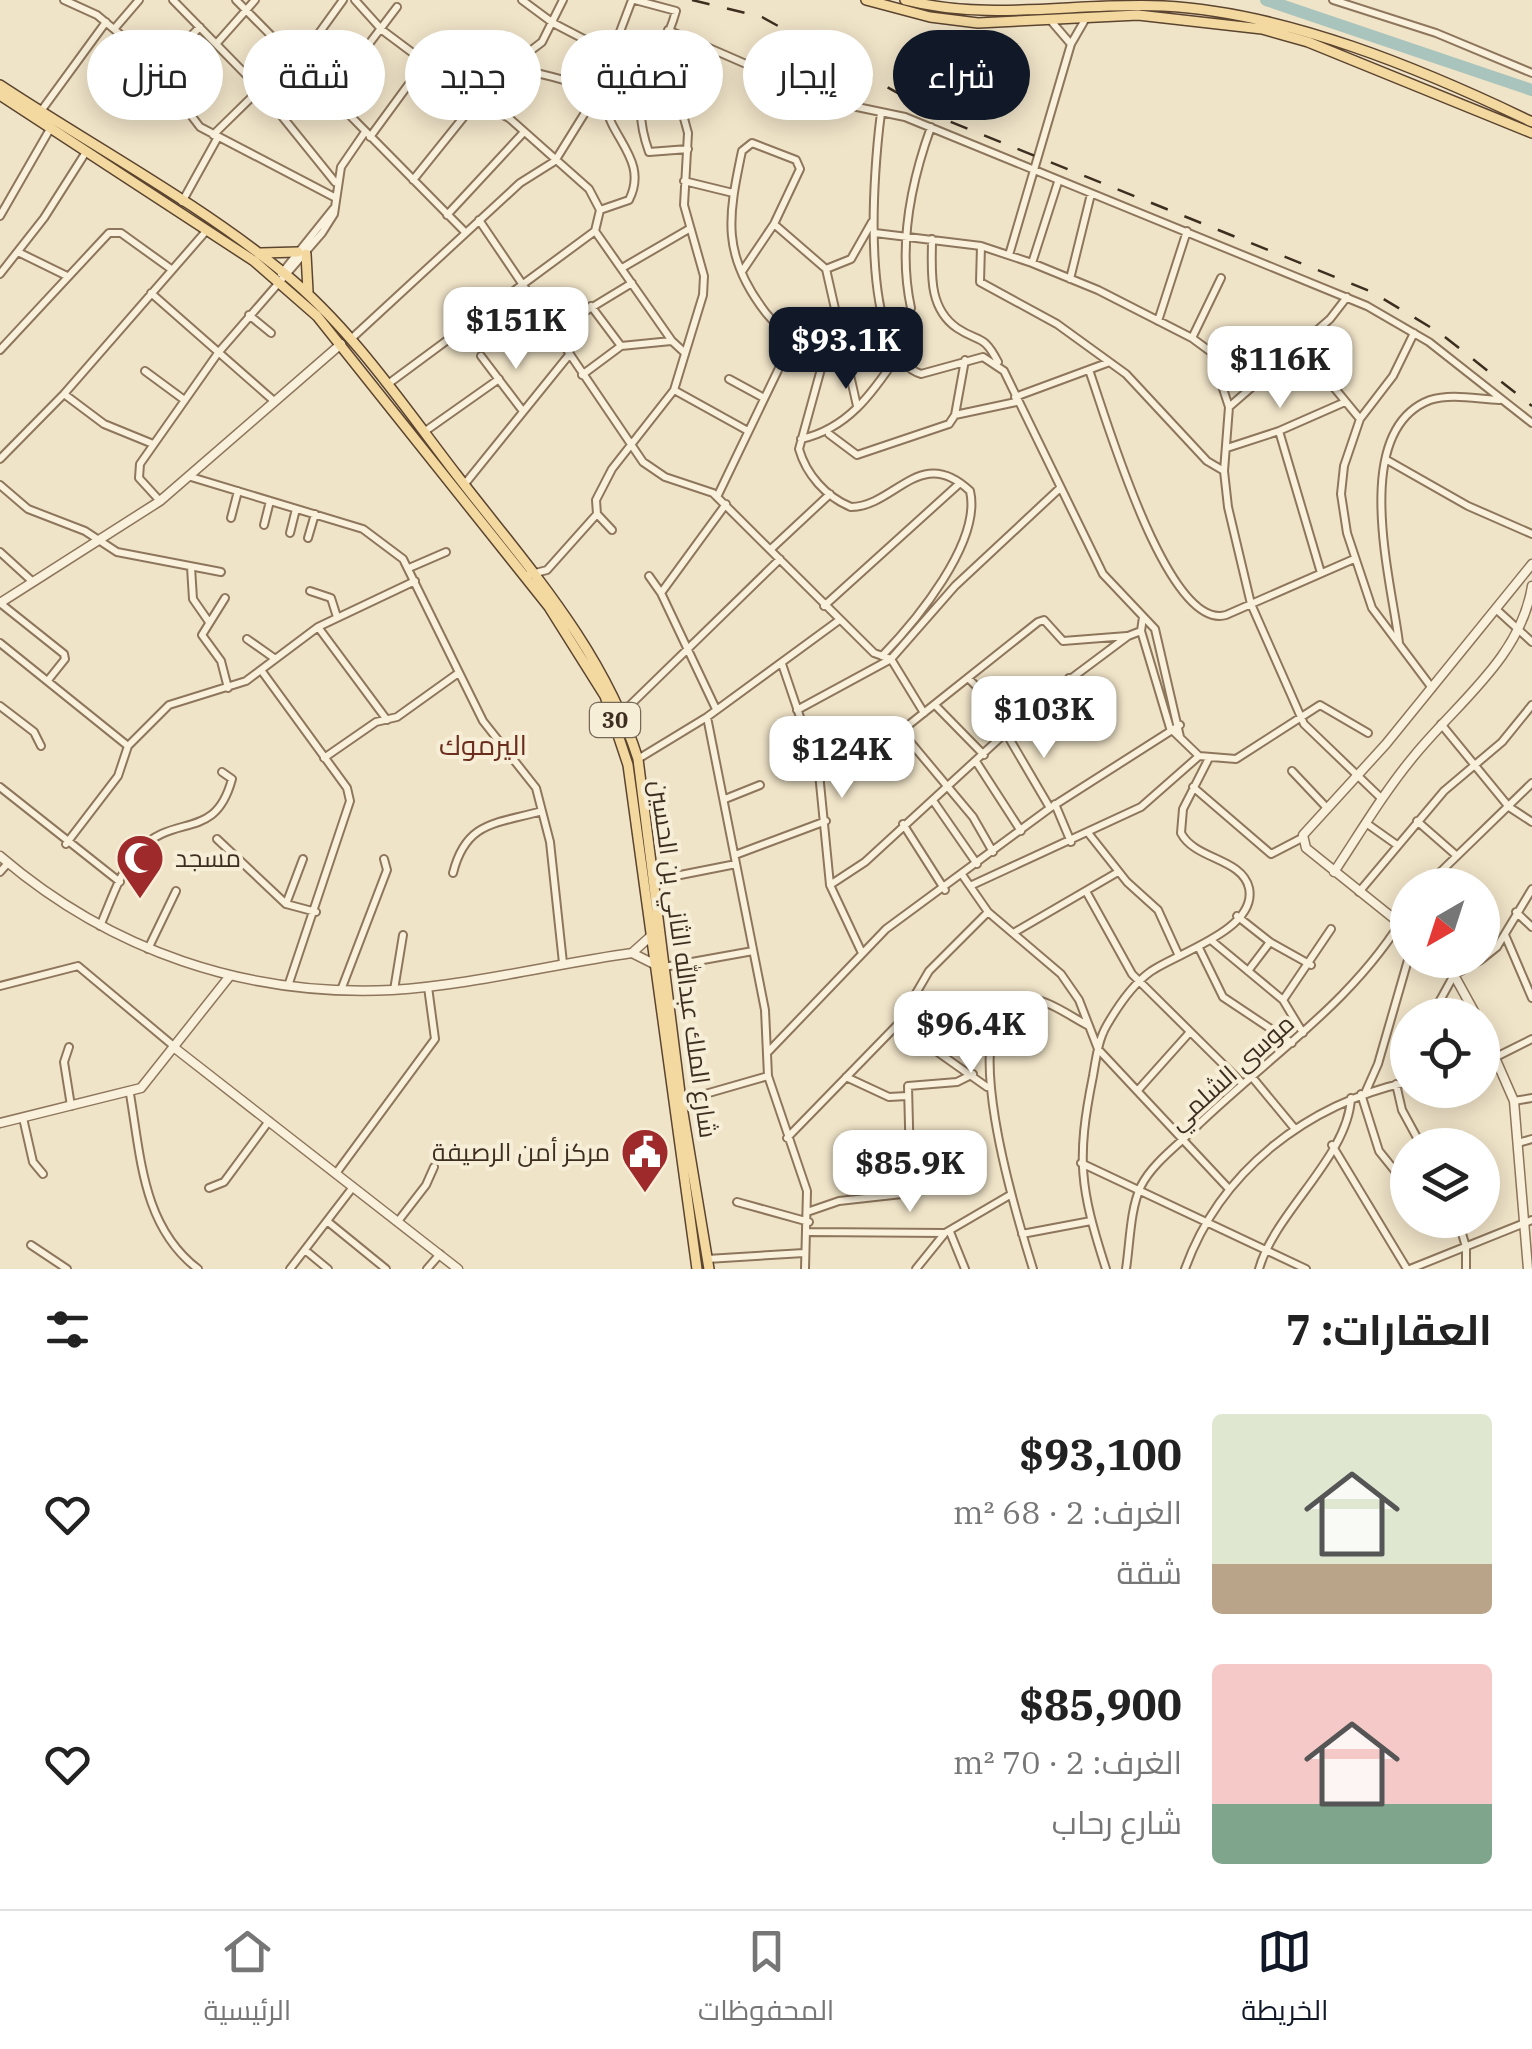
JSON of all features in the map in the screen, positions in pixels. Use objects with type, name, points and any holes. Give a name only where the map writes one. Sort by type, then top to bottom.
[{"type":"main road","points":[[866,0],[952,21],[1052,22],[1164,12],[1286,34],[1532,132]]},
{"type":"main road","points":[[905,0],[960,12],[1164,12],[1288,27],[1532,122]]},
{"type":"main road","points":[[1000,10],[1000,22]]},
{"type":"main road","name":"شارع الملك عبدالله الثاني بن الحسين","points":[[0,85],[257,252],[388,384],[464,485],[588,664],[620,734],[660,966]]},
{"type":"main road","name":"شارع الملك عبدالله الثاني بن الحسين","points":[[0,96],[308,294],[576,628],[623,712],[638,759],[668,1036],[695,1218],[708,1264]]},
{"type":"main road","points":[[257,252],[302,253],[308,294]]},
{"type":"main road","name":"شارع الملك عبدالله الثاني بن الحسين","points":[[668,1036],[682,1101],[697,1269]]},
{"type":"street","points":[[64,0],[115,28],[140,0]]},
{"type":"street","points":[[172,0],[203,30]]},
{"type":"street","points":[[236,0],[262,30]]},
{"type":"street","points":[[223,36],[255,0]]},
{"type":"street","points":[[322,30],[343,0]]},
{"type":"street","points":[[355,0],[382,30],[396,8]]},
{"type":"street","points":[[522,0],[567,30]]},
{"type":"street","points":[[541,43],[563,0]]},
{"type":"street","points":[[621,30],[633,0],[674,10],[668,30]]},
{"type":"street","points":[[1332,0],[1436,33],[1532,73]]},
{"type":"street","points":[[1009,255],[1049,131],[1071,44],[1087,18]]},
{"type":"street","points":[[40,112],[106,22]]},
{"type":"street","points":[[1052,22],[1071,44]]},
{"type":"street","points":[[197,30],[200,27]]},
{"type":"street","points":[[223,49],[243,70]]},
{"type":"street","points":[[723,55],[834,102],[932,127],[1058,182],[1347,297],[1414,333],[1532,423]]},
{"type":"street","points":[[160,500],[137,473],[153,444],[218,353],[333,210],[344,161],[405,87]]},
{"type":"street","points":[[182,203],[215,136],[243,107]]},
{"type":"street","points":[[881,113],[873,221],[879,304],[898,356],[920,374],[983,357],[999,365]]},
{"type":"street","points":[[194,120],[215,136],[334,197]]},
{"type":"street","points":[[285,120],[336,183]]},
{"type":"street","points":[[355,120],[466,232]]},
{"type":"street","points":[[414,180],[460,120]]},
{"type":"street","points":[[388,384],[595,231],[600,210],[588,188],[506,120]]},
{"type":"street","points":[[48,680],[66,659],[64,654],[0,603],[100,541],[191,477],[520,184],[555,161],[580,120]]},
{"type":"street","points":[[600,210],[629,200],[635,176],[631,155],[611,120]]},
{"type":"street","points":[[640,120],[648,152],[688,149]]},
{"type":"street","points":[[529,574],[547,570],[597,514],[598,493],[674,390],[704,286],[690,229],[684,181],[686,120]]},
{"type":"street","points":[[911,308],[904,276],[906,236],[919,160],[932,127]]},
{"type":"street","points":[[0,216],[50,128]]},
{"type":"street","points":[[448,215],[524,132]]},
{"type":"street","points":[[743,270],[774,224],[800,169],[799,162],[759,144],[745,146],[733,193],[728,236],[743,270],[766,313],[821,369],[801,439],[802,458],[830,494],[858,507],[924,473],[961,482],[970,491],[971,508],[946,576],[882,656]]},
{"type":"street","points":[[0,274],[86,152]]},
{"type":"street","points":[[684,181],[733,193]]},
{"type":"street","points":[[1032,263],[1058,182]]},
{"type":"street","points":[[1070,279],[1091,194]]},
{"type":"street","points":[[479,220],[582,375],[656,472],[718,497],[726,504],[838,622],[891,659],[924,713]]},
{"type":"street","points":[[826,269],[844,265],[858,252],[873,221]]},
{"type":"street","points":[[774,224],[826,269],[857,406]]},
{"type":"street","points":[[622,268],[690,229]]},
{"type":"street","points":[[0,459],[64,394],[207,230]]},
{"type":"street","points":[[0,350],[113,231],[172,269]]},
{"type":"street","points":[[595,231],[672,341],[686,353]]},
{"type":"street","points":[[1158,321],[1187,231]]},
{"type":"street","points":[[874,234],[981,246],[1032,263],[1192,338],[1216,361],[1229,407],[1224,471],[1233,541],[1251,604],[1300,718],[1382,798]]},
{"type":"street","points":[[932,239],[933,289],[939,307],[959,329],[984,339],[1103,574],[1155,629],[1180,737]]},
{"type":"street","points":[[981,246],[980,282],[1057,324],[1141,386],[1198,452],[1224,471]]},
{"type":"street","points":[[18,252],[68,276]]},
{"type":"street","points":[[1192,338],[1221,278]]},
{"type":"street","points":[[554,331],[632,282]]},
{"type":"street","points":[[151,293],[274,401]]},
{"type":"street","points":[[1229,407],[1330,320],[1347,297]]},
{"type":"street","points":[[591,306],[622,346]]},
{"type":"street","points":[[250,316],[271,334]]},
{"type":"street","points":[[1414,333],[1393,376],[1360,419],[1341,479],[1342,510],[1354,559],[1378,621],[1400,643],[1432,688]]},
{"type":"street","points":[[718,497],[793,339]]},
{"type":"street","points":[[582,375],[622,346],[672,341]]},
{"type":"street","points":[[1299,345],[1360,419]]},
{"type":"street","points":[[464,485],[569,354]]},
{"type":"street","points":[[481,356],[522,410]]},
{"type":"street","points":[[801,439],[829,434],[898,356]]},
{"type":"street","points":[[829,434],[857,456],[948,424],[955,416],[966,360]]},
{"type":"street","points":[[955,416],[1016,400],[1108,363]]},
{"type":"street","points":[[144,371],[184,399]]},
{"type":"street","points":[[1090,373],[1140,520],[1180,587],[1218,618],[1354,559]]},
{"type":"street","points":[[730,378],[764,398]]},
{"type":"street","points":[[424,432],[498,379]]},
{"type":"street","points":[[674,390],[748,431]]},
{"type":"street","points":[[64,394],[104,424],[153,444]]},
{"type":"street","points":[[1400,643],[1380,536],[1387,460],[1405,420],[1428,402],[1451,397],[1500,400]]},
{"type":"street","points":[[1227,448],[1279,431],[1344,402]]},
{"type":"street","points":[[1279,431],[1320,573]]},
{"type":"street","points":[[1387,460],[1468,506],[1532,534]]},
{"type":"street","points":[[191,477],[372,534],[396,552],[415,581],[483,721],[536,788],[563,963]]},
{"type":"street","points":[[824,606],[961,482]]},
{"type":"street","points":[[0,485],[28,509],[127,555],[222,572]]},
{"type":"street","points":[[797,710],[891,659],[956,586],[1059,489]]},
{"type":"street","points":[[231,518],[238,491]]},
{"type":"street","points":[[771,549],[830,494]]},
{"type":"street","points":[[264,525],[270,501]]},
{"type":"street","points":[[662,594],[726,504]]},
{"type":"street","points":[[290,533],[296,509]]},
{"type":"street","points":[[308,538],[315,514]]},
{"type":"street","points":[[597,514],[612,530]]},
{"type":"street","points":[[0,552],[34,583]]},
{"type":"street","points":[[408,568],[446,552]]},
{"type":"street","points":[[623,712],[780,559]]},
{"type":"street","points":[[1193,787],[1270,854],[1302,838],[1432,688],[1532,564]]},
{"type":"street","points":[[191,567],[193,600],[209,622]]},
{"type":"street","points":[[649,576],[662,594],[716,710]]},
{"type":"street","points":[[66,844],[118,776],[128,746],[182,698],[228,688],[261,670],[337,616],[415,581]]},
{"type":"street","points":[[1334,872],[1382,798],[1441,724],[1475,689],[1518,630],[1531,590],[1514,587]]},
{"type":"street","points":[[310,591],[331,598],[337,616]]},
{"type":"street","points":[[225,598],[202,638],[222,661],[228,688]]},
{"type":"street","points":[[1497,610],[1532,642]]},
{"type":"street","points":[[1143,617],[1141,631],[1170,728],[1199,756],[1208,760],[1236,758],[1324,705],[1368,733]]},
{"type":"street","points":[[819,773],[901,732],[1044,620],[1063,641],[1128,636]]},
{"type":"street","points":[[638,759],[716,710],[838,622]]},
{"type":"street","points":[[318,627],[387,720]]},
{"type":"street","points":[[830,885],[865,862],[1069,678],[1141,631]]},
{"type":"street","points":[[247,639],[274,658]]},
{"type":"street","points":[[0,644],[128,746]]},
{"type":"street","points":[[782,664],[819,773],[830,885],[861,950]]},
{"type":"street","points":[[261,670],[347,788],[350,811],[288,986]]},
{"type":"street","points":[[324,758],[376,722],[397,717],[457,673]]},
{"type":"street","points":[[968,678],[1015,726]]},
{"type":"street","points":[[1069,678],[1110,728]]},
{"type":"street","points":[[935,704],[984,755]]},
{"type":"street","points":[[1359,892],[1417,821],[1502,742],[1532,705]]},
{"type":"street","points":[[0,706],[34,732],[41,746]]},
{"type":"street","points":[[707,716],[753,951],[768,1076],[801,1171],[810,1210],[804,1253],[806,1269]]},
{"type":"street","points":[[1441,724],[1477,763],[1509,807],[1532,822]]},
{"type":"street","points":[[768,1052],[861,950],[1053,806],[1180,725]]},
{"type":"street","points":[[901,732],[950,788],[993,852]]},
{"type":"street","points":[[1006,734],[1053,806],[1071,842]]},
{"type":"street","points":[[970,886],[1089,834],[1148,802],[1199,756]]},
{"type":"street","points":[[1106,1269],[1091,1221],[1080,1162],[1104,1028],[1138,982],[1212,940],[1237,916],[1249,897],[1248,883],[1230,867],[1196,851],[1180,833],[1183,810],[1208,760]]},
{"type":"street","points":[[976,763],[1021,832]]},
{"type":"street","points":[[1292,771],[1327,808]]},
{"type":"street","points":[[100,928],[136,852],[151,840],[216,814],[232,781],[222,772]]},
{"type":"street","points":[[1444,868],[1532,784]]},
{"type":"street","points":[[726,799],[760,786]]},
{"type":"street","points":[[0,787],[66,844],[120,882]]},
{"type":"street","points":[[934,802],[977,864]]},
{"type":"street","points":[[453,873],[461,846],[476,831],[542,811]]},
{"type":"street","points":[[735,855],[826,820]]},
{"type":"street","points":[[1417,821],[1456,856]]},
{"type":"street","points":[[1366,822],[1397,845]]},
{"type":"street","points":[[903,824],[945,890]]},
{"type":"street","points":[[1089,834],[1118,872],[1158,910],[1179,956]]},
{"type":"street","points":[[1302,838],[1306,848],[1390,916]]},
{"type":"street","points":[[218,839],[286,904],[316,912]]},
{"type":"street","points":[[286,904],[303,859]]},
{"type":"street","points":[[341,990],[386,870],[384,859]]},
{"type":"street","points":[[0,872],[4,860],[100,928],[148,950],[229,978],[288,986],[394,990],[632,953],[660,966],[753,951]]},
{"type":"street","points":[[654,880],[736,864]]},
{"type":"street","points":[[1016,932],[1087,894],[1118,872]]},
{"type":"street","points":[[963,876],[988,912],[1061,974],[1098,1049],[1228,1189]]},
{"type":"street","points":[[1500,939],[1532,889]]},
{"type":"street","points":[[148,950],[176,891]]},
{"type":"street","points":[[1087,894],[1138,982],[1242,1083]]},
{"type":"street","points":[[787,1138],[898,1024],[929,971],[988,912]]},
{"type":"street","points":[[1516,912],[1532,927]]},
{"type":"street","points":[[1237,916],[1270,942],[1311,965]]},
{"type":"street","points":[[1282,1000],[1311,965],[1332,928]]},
{"type":"street","points":[[394,990],[404,934]]},
{"type":"street","points":[[1505,934],[1532,998]]},
{"type":"street","points":[[632,953],[652,935]]},
{"type":"street","points":[[1212,940],[1282,1000],[1304,1033]]},
{"type":"street","points":[[1248,971],[1270,942]]},
{"type":"street","name":"موسى الشلمي","points":[[1126,1269],[1138,1193],[1150,1172],[1242,1083],[1304,1033],[1390,943]]},
{"type":"street","points":[[1199,948],[1228,1003],[1292,1043]]},
{"type":"street","points":[[0,986],[78,966],[176,1048],[458,1269]]},
{"type":"street","points":[[0,1123],[130,1094],[149,1080],[229,978]]},
{"type":"street","points":[[1390,1164],[1379,1150],[1363,1093],[1378,1064],[1403,978]]},
{"type":"street","points":[[337,1172],[435,1039],[428,985]]},
{"type":"street","points":[[1033,1269],[1010,1195],[988,1088],[996,1019],[1016,999],[1044,1002],[1090,1027]]},
{"type":"street","points":[[898,1024],[988,1088]]},
{"type":"street","points":[[1139,1089],[1190,1032]]},
{"type":"street","points":[[1500,1057],[1531,1041]]},
{"type":"street","points":[[69,1046],[64,1062],[71,1108]]},
{"type":"street","points":[[1500,1064],[1514,1102],[1529,1222],[1528,1269]]},
{"type":"street","points":[[810,1210],[839,1200],[898,1196],[905,1191],[910,1138],[907,1096],[911,1084],[949,1084],[973,1074]]},
{"type":"street","points":[[682,1101],[768,1076]]},
{"type":"street","points":[[846,1076],[890,1097],[907,1096]]},
{"type":"street","points":[[1252,1076],[1295,1129]]},
{"type":"street","points":[[1185,1269],[1203,1222],[1228,1189],[1295,1129],[1351,1098],[1390,1086]]},
{"type":"street","points":[[130,1094],[154,1213],[166,1239],[198,1269]]},
{"type":"street","points":[[1260,1269],[1266,1248],[1350,1112],[1351,1098]]},
{"type":"street","points":[[1514,1102],[1532,1098]]},
{"type":"street","points":[[24,1118],[32,1162],[43,1174]]},
{"type":"street","points":[[209,1188],[224,1182],[270,1120]]},
{"type":"street","points":[[1518,1143],[1532,1138]]},
{"type":"street","points":[[1332,1145],[1408,1269],[1529,1222]]},
{"type":"street","points":[[1080,1162],[1138,1193],[1306,1269]]},
{"type":"street","points":[[399,1220],[426,1185],[434,1167]]},
{"type":"street","points":[[290,1269],[354,1186]]},
{"type":"street","points":[[916,1269],[947,1232],[1010,1195]]},
{"type":"street","points":[[737,1202],[810,1222]]},
{"type":"street","points":[[327,1221],[386,1269]]},
{"type":"street","points":[[1022,1234],[1091,1221]]},
{"type":"street","points":[[809,1232],[947,1232]]},
{"type":"street","points":[[947,1232],[964,1269]]},
{"type":"street","points":[[1463,1238],[1466,1269]]},
{"type":"street","points":[[30,1245],[67,1269]]},
{"type":"street","points":[[305,1250],[328,1269]]},
{"type":"street","points":[[427,1269],[440,1253]]},
{"type":"street","points":[[708,1264],[804,1253]]},
{"type":"waterway","points":[[1266,0],[1532,90]]},
{"type":"railway","points":[[692,0],[762,17],[946,120],[1372,292],[1440,333],[1532,406]]},
{"type":"place","name":"مسجد","points":[[140,900]]},
{"type":"place","name":"مركز أمن الرصيفة","points":[[645,1194]]},
{"type":"district","name":"اليرموك","points":[[483,745]]}]
